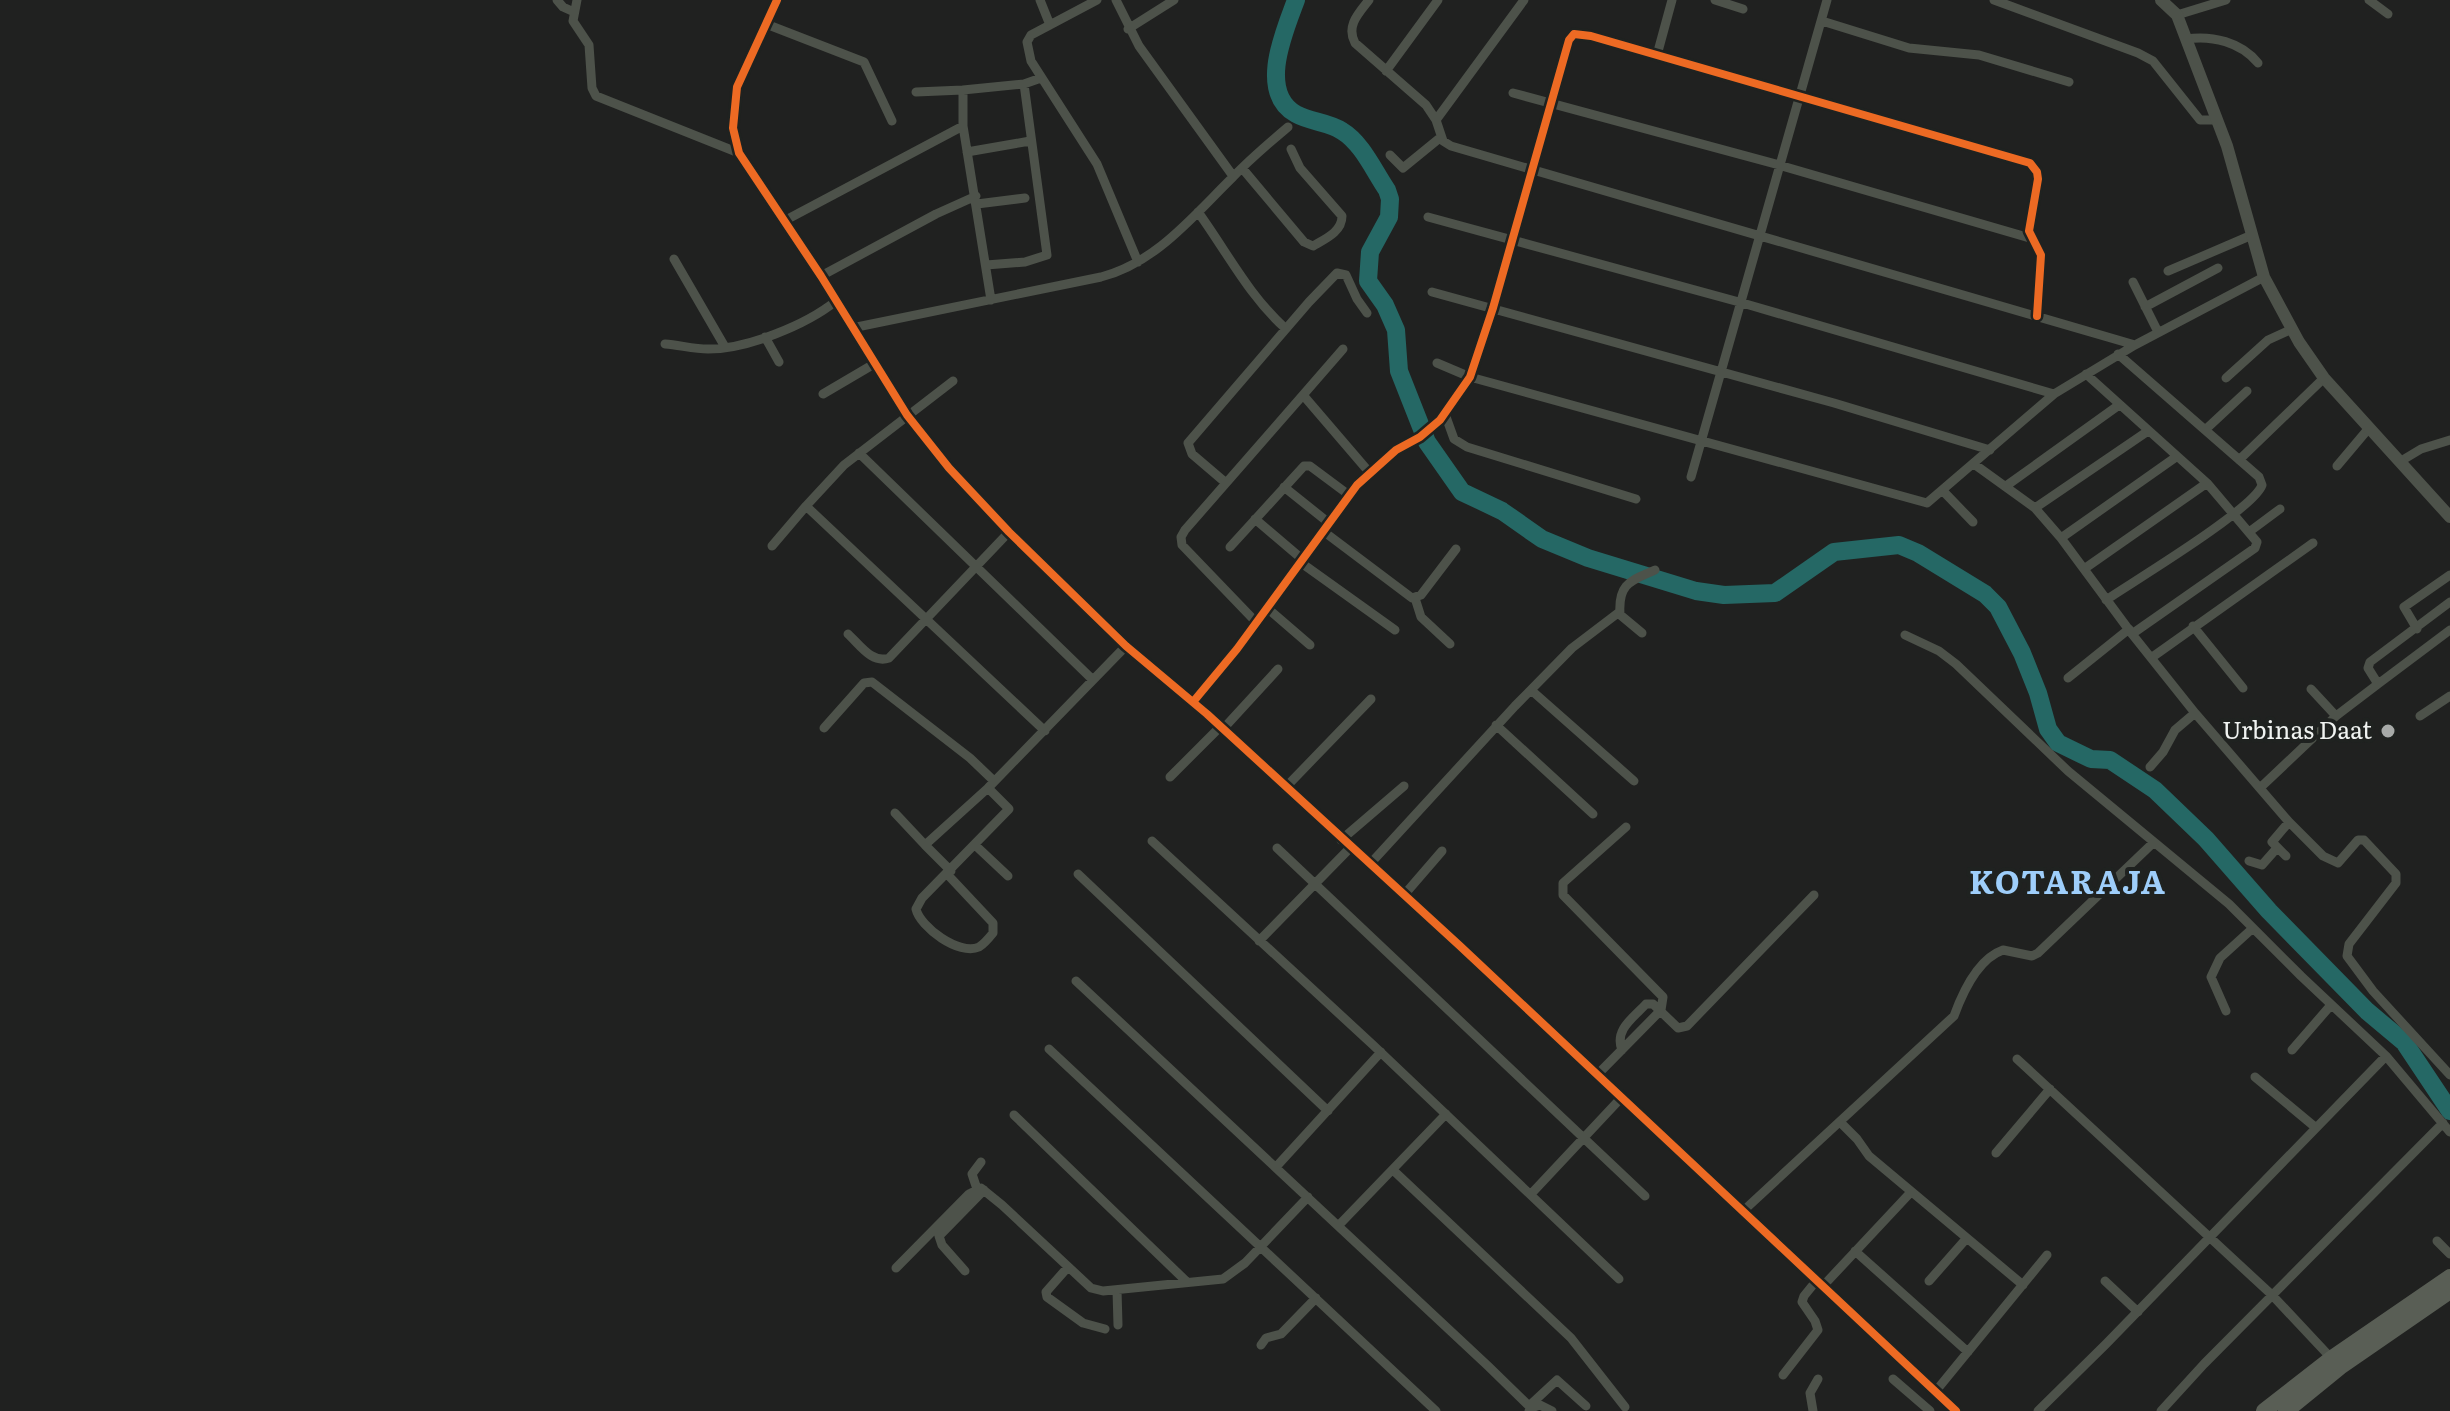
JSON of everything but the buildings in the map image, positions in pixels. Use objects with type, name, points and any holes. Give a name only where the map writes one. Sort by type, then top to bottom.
[{"type":"highway","points":[[2286,1411],[2336,1363],[2450,1277]]},
{"type":"highway","points":[[2264,1411],[2450,1291]]},
{"type":"street","points":[[557,0],[574,12]]},
{"type":"street","points":[[577,0],[573,21],[589,45],[592,88],[596,96],[739,153]]},
{"type":"street","points":[[777,0],[737,87],[733,128],[739,153],[821,276],[907,415],[949,468],[1009,532],[1126,646],[1193,702],[1404,895],[1956,1411]]},
{"type":"street","points":[[1040,0],[1050,25]]},
{"type":"street","points":[[1097,0],[1031,35],[1027,42],[1029,54],[1041,78],[1097,164],[1138,262]]},
{"type":"street","points":[[1116,0],[1128,29],[1233,176]]},
{"type":"street","points":[[1128,29],[1174,0]]},
{"type":"street","points":[[1369,0],[1351,26],[1350,34],[1355,43],[1426,105],[1436,120],[1441,137],[1451,146],[2135,345]]},
{"type":"street","points":[[1386,71],[1438,0]]},
{"type":"street","points":[[1436,120],[1524,0]]},
{"type":"street","points":[[1657,55],[1672,0]]},
{"type":"street","points":[[1715,0],[1743,9]]},
{"type":"street","points":[[1691,477],[1827,0]]},
{"type":"street","points":[[1994,0],[2153,61],[2200,120],[2218,120]]},
{"type":"street","points":[[2161,0],[2177,15],[2218,120],[2264,277],[2292,329],[2324,378],[2450,517]]},
{"type":"street","points":[[2177,15],[2226,0]]},
{"type":"street","points":[[2369,0],[2388,14]]},
{"type":"street","points":[[1822,21],[1909,48],[1979,55],[2069,82]]},
{"type":"street","points":[[766,24],[864,62],[892,121]]},
{"type":"street","points":[[1193,702],[1237,649],[1349,495],[1369,472],[1396,450],[1420,437],[1442,417],[1470,377],[1534,171],[1569,40],[1574,34],[1591,36],[2030,163],[2038,179],[2029,231],[2041,255],[2037,316]]},
{"type":"street","points":[[2186,39],[2202,37],[2223,40],[2250,54],[2258,63]]},
{"type":"street","points":[[916,92],[1024,84],[1041,78]]},
{"type":"street","points":[[986,265],[1025,262],[1047,255],[1024,84]]},
{"type":"street","points":[[963,90],[963,126],[991,300]]},
{"type":"street","points":[[1513,93],[1779,165],[2033,239]]},
{"type":"street","points":[[784,221],[963,126]]},
{"type":"street","points":[[852,328],[1110,275],[1151,254],[1288,127]]},
{"type":"street","points":[[1390,155],[1403,168],[1441,137]]},
{"type":"street","points":[[967,152],[1030,141]]},
{"type":"street","points":[[1242,168],[1304,242],[1313,246],[1331,235],[1342,222],[1342,216],[1300,168],[1291,149]]},
{"type":"street","points":[[821,276],[936,214],[976,200],[1025,198]]},
{"type":"street","points":[[1198,212],[1262,305],[1286,329]]},
{"type":"street","points":[[1428,217],[1739,302],[2054,394]]},
{"type":"street","points":[[2168,271],[2252,235]]},
{"type":"street","points":[[674,259],[725,347]]},
{"type":"street","points":[[2145,307],[2218,268]]},
{"type":"street","points":[[1226,483],[1192,454],[1188,443],[1337,273],[1346,275],[1367,313]]},
{"type":"street","points":[[1437,363],[1470,377],[1927,503],[2054,394],[2118,354],[2264,277]]},
{"type":"street","points":[[2133,282],[2158,332]]},
{"type":"street","points":[[1432,292],[1990,450]]},
{"type":"street","points":[[665,344],[705,349],[765,337],[806,319],[836,301]]},
{"type":"street","points":[[2226,378],[2268,340],[2292,329]]},
{"type":"street","points":[[765,337],[779,362]]},
{"type":"street","points":[[1256,622],[1181,542],[1185,530],[1343,349]]},
{"type":"street","points":[[2106,600],[2235,513],[2260,491],[2262,485],[2259,477],[2118,354]]},
{"type":"street","points":[[823,394],[874,364]]},
{"type":"street","points":[[2068,678],[2255,548],[2257,542],[2207,483],[2086,374]]},
{"type":"street","points":[[2239,460],[2324,378]]},
{"type":"street","points":[[772,546],[844,465],[953,381]]},
{"type":"street","points":[[2205,430],[2247,391]]},
{"type":"street","points":[[1303,395],[1369,472]]},
{"type":"street","points":[[2006,486],[2119,405]]},
{"type":"street","points":[[1442,417],[1454,439],[1467,447],[1636,499]]},
{"type":"street","points":[[2337,466],[2369,428]]},
{"type":"street","points":[[2035,508],[2148,431]]},
{"type":"street","points":[[2401,461],[2421,449],[2450,440]]},
{"type":"street","points":[[859,453],[1093,680]]},
{"type":"street","points":[[2061,538],[2176,457]]},
{"type":"street","points":[[1974,464],[2035,508],[2195,713],[2289,822],[2334,863],[2341,862],[2358,840],[2364,840],[2396,874],[2396,883],[2352,940],[2347,956],[2373,991],[2450,1075]]},
{"type":"street","points":[[1230,547],[1299,470],[1308,466],[1349,495]]},
{"type":"street","points":[[2084,569],[2207,483]]},
{"type":"street","points":[[1284,487],[1397,588],[1415,598],[1421,617],[1450,644]]},
{"type":"street","points":[[1943,491],[1973,522]]},
{"type":"street","points":[[806,506],[1045,731]]},
{"type":"street","points":[[2249,532],[2280,509]]},
{"type":"street","points":[[1255,519],[1301,560],[1395,630]]},
{"type":"street","points":[[848,634],[874,659],[883,661],[895,653],[1009,532]]},
{"type":"street","points":[[2151,658],[2313,543]]},
{"type":"street","points":[[1415,598],[1421,595],[1456,549]]},
{"type":"street","points":[[1642,633],[1620,614],[1620,597],[1625,585],[1655,570]]},
{"type":"street","points":[[2417,629],[2404,607],[2450,575]]},
{"type":"street","points":[[2378,684],[2368,668],[2370,662],[2450,602]]},
{"type":"street","points":[[1266,607],[1310,645]]},
{"type":"street","points":[[1370,864],[1496,725],[1579,642],[1614,615],[1620,614]]},
{"type":"street","points":[[2193,626],[2243,688]]},
{"type":"street","points":[[2261,787],[2336,716],[2450,630]]},
{"type":"street","points":[[1905,635],[1939,651],[1956,664],[2068,771],[2253,928],[2386,1056],[2450,1132]]},
{"type":"street","points":[[925,845],[1045,731],[1126,646]]},
{"type":"street","points":[[1170,777],[1278,669]]},
{"type":"street","points":[[824,728],[864,683],[872,682],[970,758],[1009,809],[949,873],[922,898],[916,912],[945,941],[977,948],[993,933],[993,923],[949,873],[925,845],[895,813]]},
{"type":"street","points":[[2311,689],[2336,716]]},
{"type":"street","points":[[1531,690],[1634,781]]},
{"type":"street","points":[[2420,716],[2450,696]]},
{"type":"street","points":[[1285,788],[1371,699]]},
{"type":"street","points":[[2150,767],[2175,730],[2195,713]]},
{"type":"street","points":[[1496,725],[1593,814]]},
{"type":"street","points":[[1341,840],[1404,786]]},
{"type":"street","points":[[2286,856],[2272,842],[2289,822]]},
{"type":"street","points":[[1597,1075],[1661,1010],[1663,997],[1561,890],[1563,883],[1626,827]]},
{"type":"street","points":[[1152,841],[1381,1052],[1619,1279]]},
{"type":"street","points":[[1742,1212],[1954,1016],[1957,1002],[1988,958],[2003,950],[2032,956],[2038,953],[2153,843]]},
{"type":"street","points":[[975,845],[1008,876]]},
{"type":"street","points":[[1277,848],[1645,1196]]},
{"type":"street","points":[[1259,941],[1350,848]]},
{"type":"street","points":[[2249,861],[2262,865],[2277,848]]},
{"type":"street","points":[[1404,895],[1442,851]]},
{"type":"street","points":[[1078,874],[1328,1111]]},
{"type":"street","points":[[1622,1050],[1618,1042],[1619,1033],[1646,1004],[1653,1004],[1661,1010],[1678,1028],[1687,1026],[1814,895]]},
{"type":"street","points":[[2226,1011],[2211,977],[2220,958],[2253,928]]},
{"type":"street","points":[[1076,981],[1339,1225],[1530,1408]]},
{"type":"street","points":[[2292,1050],[2331,1005]]},
{"type":"street","points":[[1049,1049],[1436,1411]]},
{"type":"street","points":[[1276,1167],[1381,1052]]},
{"type":"street","points":[[2038,1411],[2386,1056]]},
{"type":"street","points":[[2017,1059],[2272,1295],[2336,1363]]},
{"type":"street","points":[[2255,1077],[2315,1127]]},
{"type":"street","points":[[1996,1153],[2050,1089]]},
{"type":"street","points":[[1531,1194],[1622,1097]]},
{"type":"street","points":[[1339,1225],[1446,1114]]},
{"type":"street","points":[[1014,1115],[1187,1282]]},
{"type":"street","points":[[1840,1122],[1869,1156],[2023,1285]]},
{"type":"street","points":[[2161,1411],[2443,1123]]},
{"type":"street","points":[[981,1162],[972,1174],[980,1189],[1091,1288],[1103,1291],[1223,1279],[1245,1263],[1308,1197]]},
{"type":"street","points":[[1394,1171],[1571,1338],[1625,1407]]},
{"type":"street","points":[[896,1268],[980,1189]]},
{"type":"street","points":[[965,1271],[942,1245],[939,1236],[980,1189]]},
{"type":"street","points":[[1783,1375],[1818,1330],[1802,1302],[1804,1296],[1855,1251],[1911,1192]]},
{"type":"street","points":[[1929,1281],[1966,1239]]},
{"type":"street","points":[[2437,1241],[2450,1254]]},
{"type":"street","points":[[1855,1251],[1968,1352]]},
{"type":"street","points":[[1935,1392],[2047,1255]]},
{"type":"street","points":[[1068,1267],[1049,1287],[1047,1297],[1083,1323],[1105,1329]]},
{"type":"street","points":[[2105,1281],[2138,1312]]},
{"type":"street","points":[[1117,1290],[1118,1325]]},
{"type":"street","points":[[1261,1345],[1266,1338],[1281,1334],[1316,1298]]},
{"type":"street","points":[[1813,1411],[1810,1393],[1818,1379]]},
{"type":"street","points":[[1893,1379],[1930,1411]]},
{"type":"street","points":[[1530,1408],[1557,1380],[1586,1406]]},
{"type":"street","points":[[1530,1408],[1540,1405],[1552,1411]]},
{"type":"waterway","points":[[1296,0],[1277,60],[1278,91],[1284,104],[1296,114],[1349,136],[1362,150],[1387,190],[1389,217],[1370,252],[1368,281],[1385,305],[1396,330],[1399,371],[1427,442],[1462,492],[1502,511],[1542,539],[1588,558],[1696,591],[1724,595],[1775,593],[1834,552],[1899,545],[1918,553],[1985,594],[1998,607],[2022,653],[2048,729],[2058,743],[2091,759],[2110,760],[2155,790],[2206,839],[2269,911],[2367,1011],[2404,1042],[2450,1111]]},
{"type":"cycle path","points":[[777,0],[737,87],[733,128],[739,153],[821,276],[907,415],[949,468],[1009,532],[1126,646],[1207,714],[1460,946],[1956,1411]]},
{"type":"cycle path","points":[[1193,702],[1237,649],[1357,485],[1396,450],[1420,437],[1440,420],[1470,377],[1493,308],[1569,40],[1574,34],[1591,36],[2030,163],[2038,179],[2029,231],[2041,255],[2037,316]]},
{"type":"place","name":"Urbinas Daat","points":[[2388,731]]},
{"type":"district","name":"KOTARAJA","points":[[2068,883]]}]
